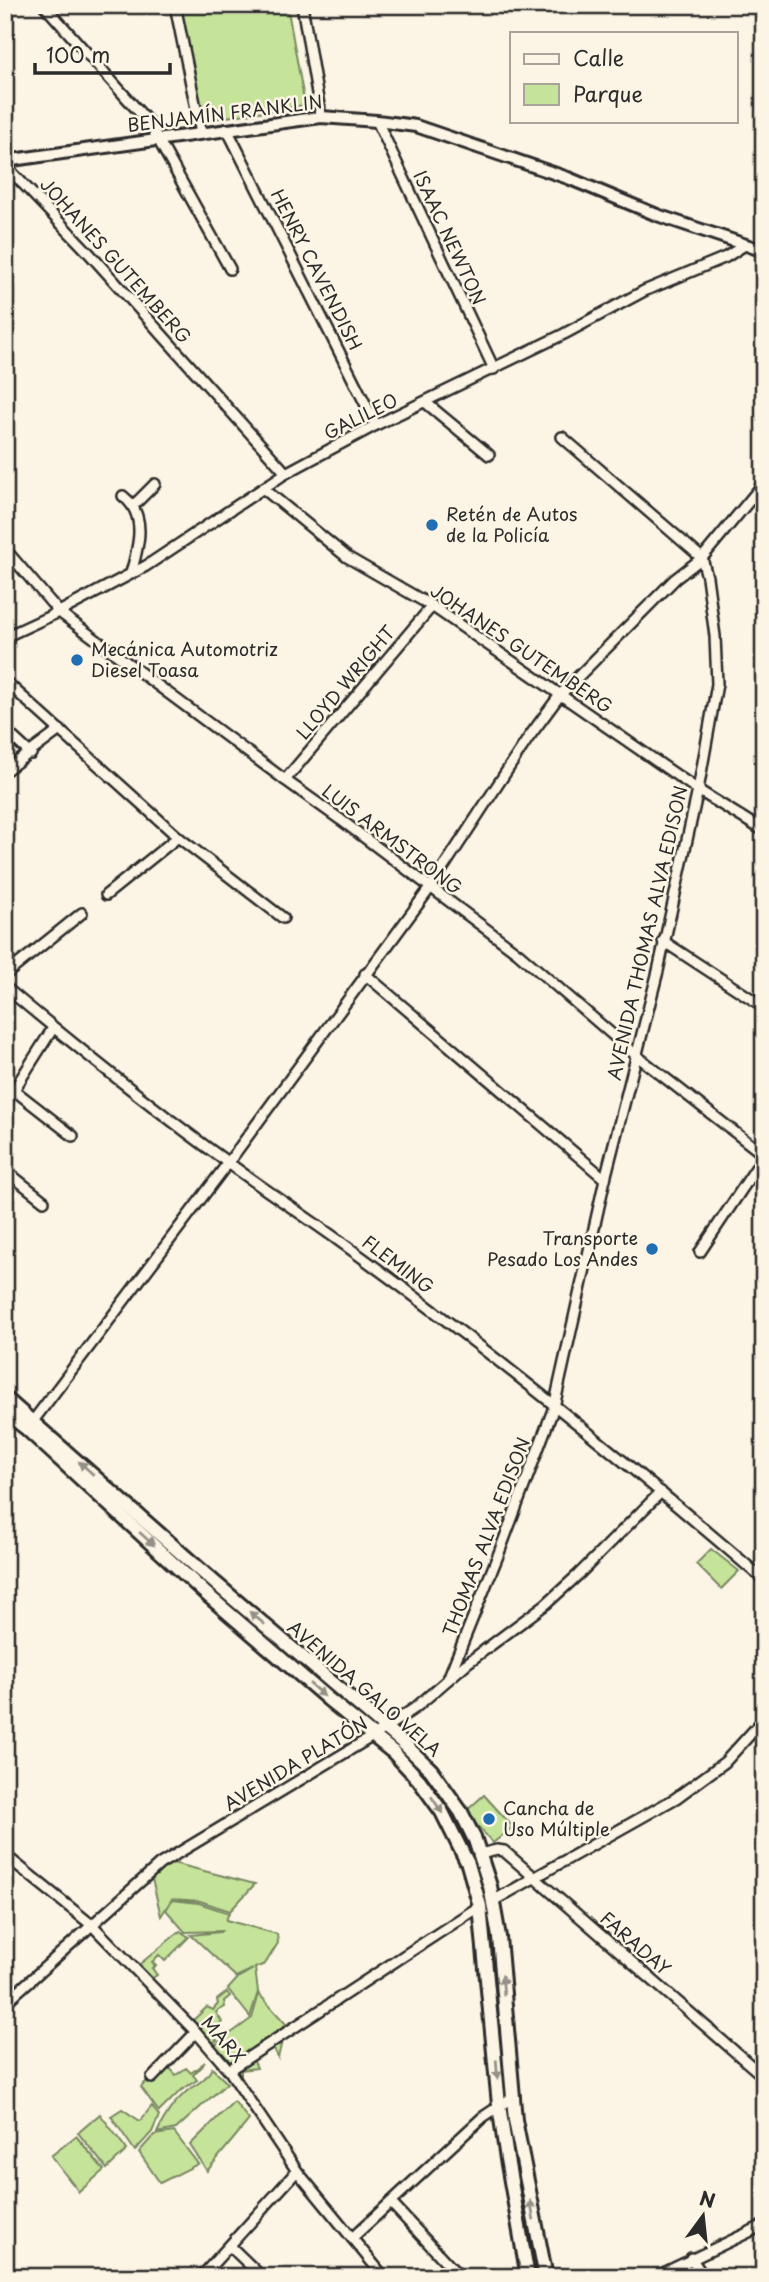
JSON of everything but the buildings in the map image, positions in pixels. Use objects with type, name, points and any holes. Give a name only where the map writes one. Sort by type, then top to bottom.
[{"type":"main road","name":"AVENIDA GALO VELA","points":[[5,1398],[30,1425],[393,1752],[419,1780],[442,1812],[487,1903],[499,1937],[515,2120],[546,2277]]},
{"type":"main road","name":"AVENIDA GALO VELA","points":[[5,1412],[30,1425]]},
{"type":"main road","name":"AVENIDA GALO VELA","points":[[209,1587],[417,1755],[444,1786],[469,1826],[480,1854],[487,1903],[499,2105],[526,2275]]},
{"type":"street","points":[[44,5],[149,123],[230,269]]},
{"type":"street","points":[[175,5],[201,132]]},
{"type":"street","points":[[302,5],[321,117]]},
{"type":"street","name":"BENJAMÍN FRANKLIN","points":[[5,163],[201,132],[321,117],[377,121],[416,126],[568,178],[657,215],[764,251]]},
{"type":"street","name":"ISAAC NEWTON","points":[[377,121],[494,369]]},
{"type":"street","name":"HENRY CAVENDISH","points":[[227,129],[376,425]]},
{"type":"street","name":"JOHANES GUTEMBERG","points":[[5,163],[286,473]]},
{"type":"street","name":"GALILEO","points":[[5,637],[59,612],[131,573],[286,473],[376,425],[494,369],[644,291],[726,257],[743,246]]},
{"type":"street","points":[[425,402],[489,455]]},
{"type":"street","points":[[562,437],[702,558]]},
{"type":"street","points":[[30,1425],[228,1163],[430,888],[528,737],[560,695],[675,579],[702,558],[764,483]]},
{"type":"street","points":[[134,505],[155,484]]},
{"type":"street","name":"JOHANES GUTEMBERG","points":[[264,489],[347,557],[432,606],[698,790],[764,831]]},
{"type":"street","points":[[123,496],[134,505],[140,538],[131,573]]},
{"type":"street","name":"LUIS ARMSTRONG","points":[[5,549],[59,612],[518,953],[637,1056],[764,1156]]},
{"type":"street","name":"AVENIDA THOMAS ALVA EDISON","points":[[554,1407],[698,790],[717,684],[715,636],[702,558]]},
{"type":"street","name":"LLOYD WRIGHT","points":[[285,780],[432,606]]},
{"type":"street","points":[[5,681],[178,837],[283,918]]},
{"type":"street","points":[[5,730],[31,754]]},
{"type":"street","points":[[5,771],[60,730]]},
{"type":"street","points":[[106,895],[178,837]]},
{"type":"street","points":[[5,975],[82,913]]},
{"type":"street","points":[[663,941],[764,1007]]},
{"type":"street","points":[[365,974],[606,1179]]},
{"type":"street","name":"FLEMING","points":[[5,987],[228,1163],[348,1247],[554,1407],[661,1492],[764,1580]]},
{"type":"street","points":[[5,1104],[54,1028]]},
{"type":"street","points":[[14,1090],[73,1136]]},
{"type":"street","points":[[700,1252],[764,1156]]},
{"type":"street","points":[[5,1170],[44,1201]]},
{"type":"street","name":"THOMAS ALVA EDISON","points":[[448,1679],[554,1407]]},
{"type":"street","name":"AVENIDA PLATÓN","points":[[5,2003],[160,1864],[415,1708],[448,1679],[546,1604],[661,1492]]},
{"type":"street","points":[[229,2070],[487,1903],[676,1798],[725,1762],[764,1719]]},
{"type":"street","name":"FARADAY","points":[[480,1854],[504,1851],[764,2077]]},
{"type":"street","name":"MARX","points":[[5,1855],[93,1926],[196,2032],[229,2070],[298,2171],[384,2277]]},
{"type":"street","points":[[152,2078],[196,2032]]},
{"type":"street","points":[[352,2238],[499,2105],[513,2097]]},
{"type":"street","points":[[201,2277],[298,2171]]},
{"type":"street","points":[[391,2203],[460,2277]]},
{"type":"street","points":[[655,2277],[764,2225]]},
{"type":"street","points":[[230,2246],[262,2277]]},
{"type":"street","points":[[691,2258],[704,2277]]},
{"type":"green space","points":[[172,5],[287,5],[305,105],[193,122]]},
{"type":"green space","points":[[711,1549],[739,1571],[721,1589],[696,1564]]},
{"type":"green space","name":"Cancha de Uso Múltiple","points":[[484,1795],[513,1827],[493,1843],[465,1812]]},
{"type":"green space","points":[[169,1862],[255,1884],[230,1911],[200,1901],[172,1899],[161,1916],[151,1875]]},
{"type":"green space","points":[[172,1900],[199,1903],[229,1913],[226,1920],[277,1934],[278,1943],[265,1964],[255,1968],[258,1992],[250,2017],[228,1989],[238,1978],[253,1969],[236,1977],[191,1935],[221,1931],[185,1932],[166,1910]]},
{"type":"green space","points":[[180,1931],[189,1937],[165,1961],[159,1955],[152,1962],[156,1966],[152,1968],[157,1975],[148,1981],[135,1968]]},
{"type":"green space","points":[[227,1992],[230,1996],[224,2001],[225,2007],[216,2012],[222,2022],[210,2032],[217,2040],[207,2047],[188,2025],[207,2007],[213,2010],[218,2004],[217,2000]]},
{"type":"green space","points":[[259,1994],[286,2024],[278,2058],[271,2043],[251,2055],[257,2068],[241,2070],[241,2086],[212,2047],[252,2018]]},
{"type":"green space","points":[[171,2056],[168,2066],[176,2075],[186,2068],[191,2073],[205,2062],[193,2075],[197,2080],[180,2091],[159,2112],[141,2087]]},
{"type":"green space","points":[[212,2068],[227,2083],[176,2129],[157,2133],[173,2105]]},
{"type":"green space","points":[[234,2101],[249,2120],[207,2171],[190,2145]]},
{"type":"green space","points":[[152,2106],[159,2116],[152,2132],[135,2151],[111,2116],[122,2109],[140,2121]]},
{"type":"green space","points":[[100,2114],[127,2150],[107,2169],[78,2133]]},
{"type":"green space","points":[[174,2132],[198,2164],[160,2183],[139,2152],[154,2135]]},
{"type":"green space","points":[[76,2136],[104,2170],[79,2192],[51,2156]]},
{"type":"place","name":"Retén de Autos de la Policía","points":[[432,525]]},
{"type":"place","name":"Mecánica Automotriz Diesel Toasa","points":[[77,660]]},
{"type":"place","name":"Transporte Pesado Los Andes","points":[[652,1249]]},
{"type":"place","name":"Cancha de Uso Múltiple","points":[[489,1819]]}]
